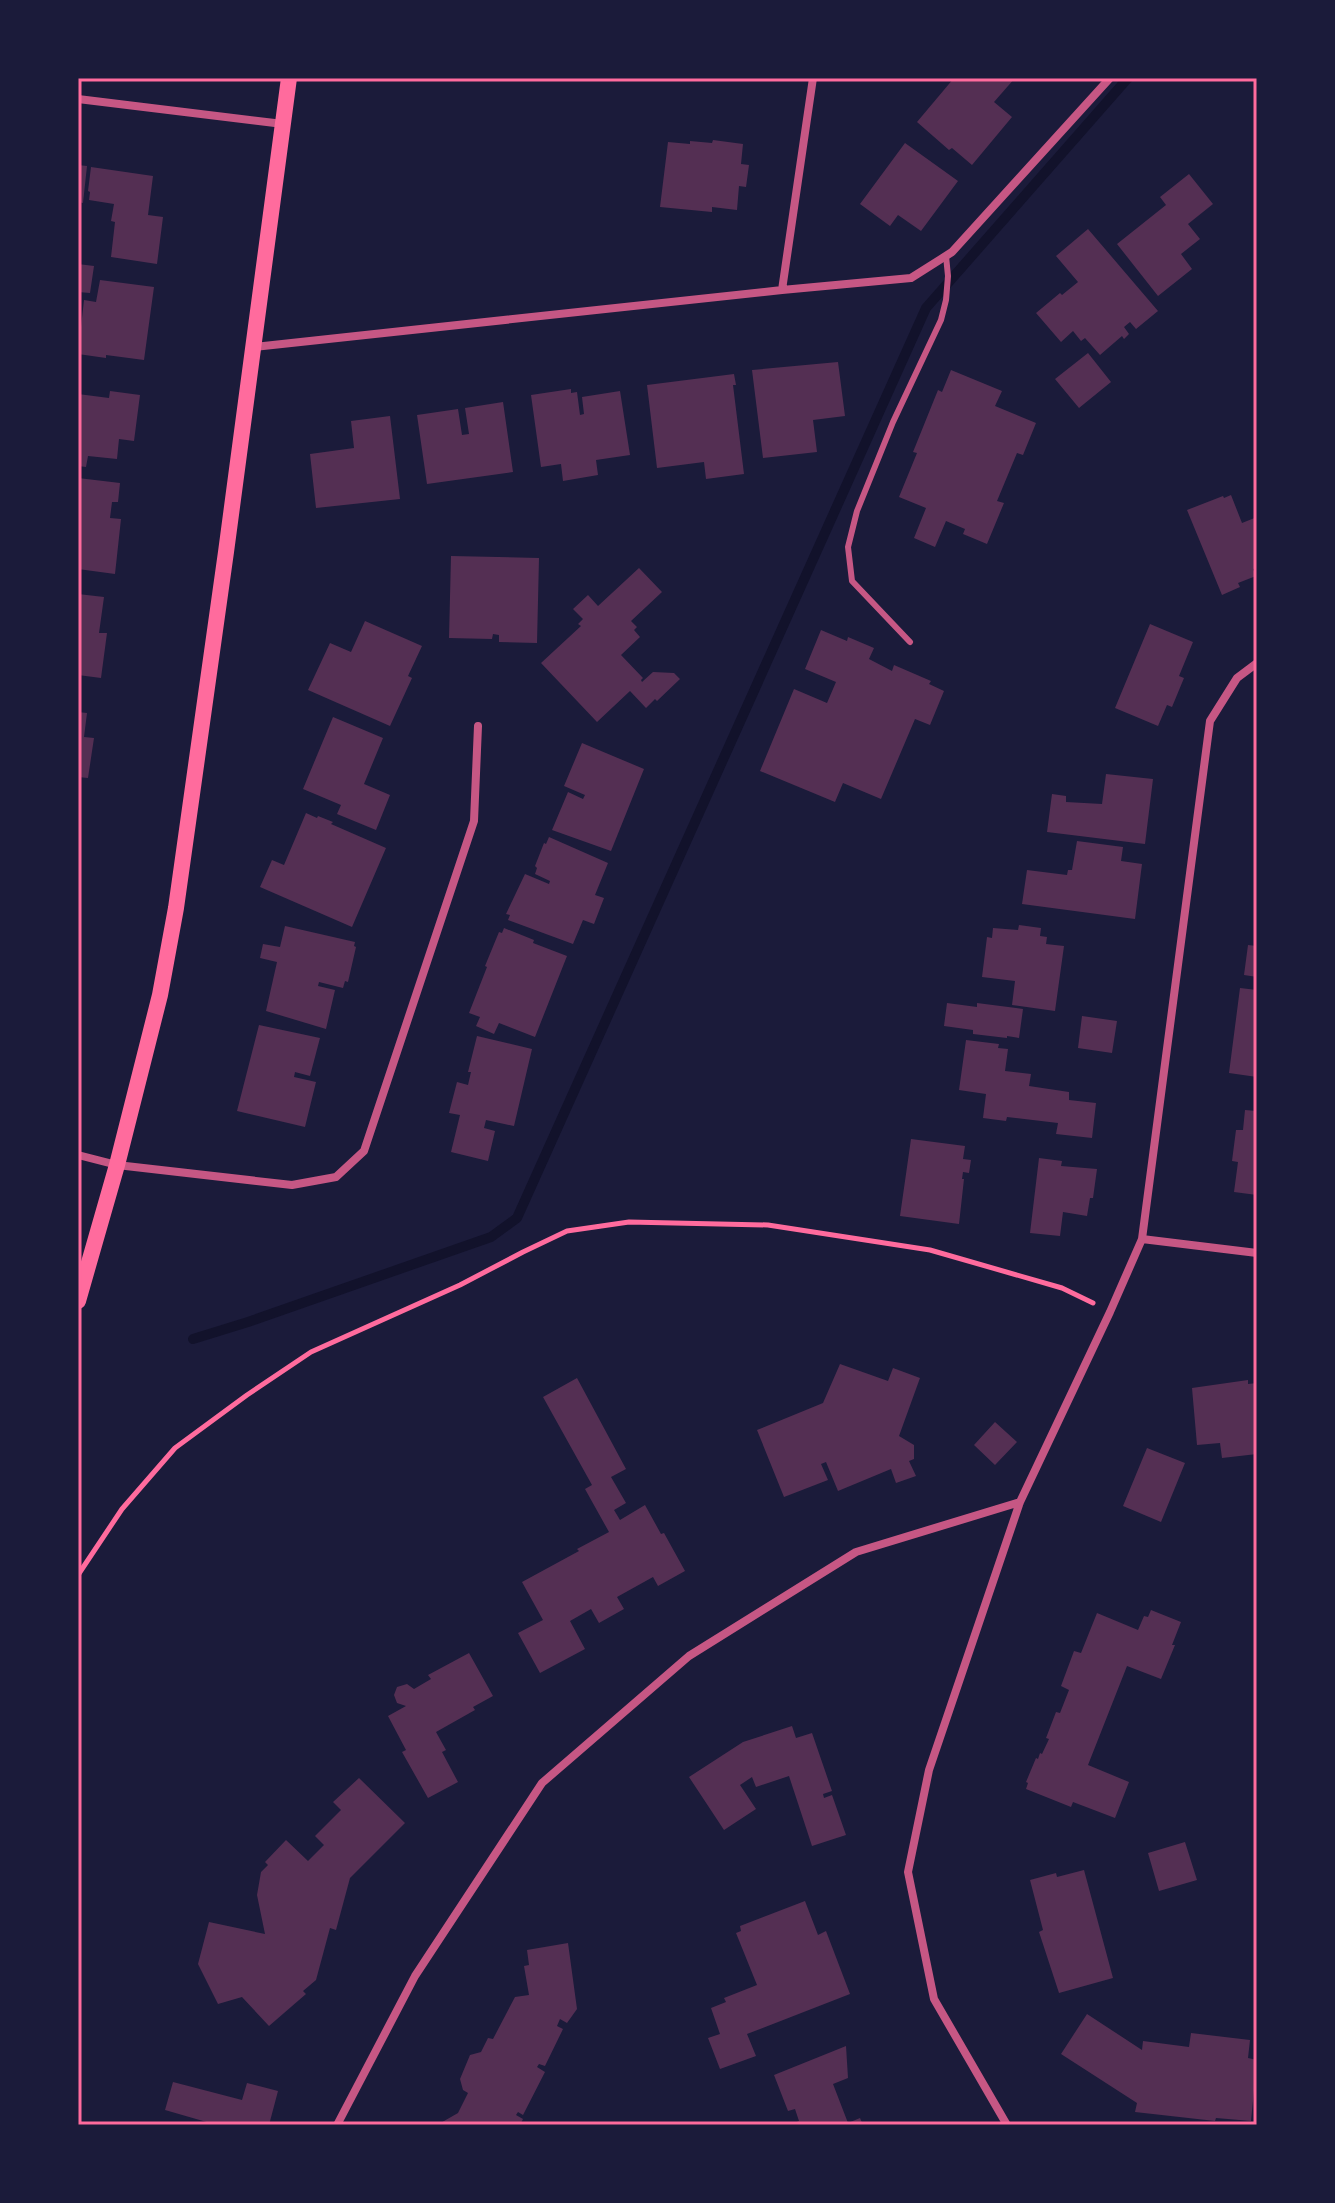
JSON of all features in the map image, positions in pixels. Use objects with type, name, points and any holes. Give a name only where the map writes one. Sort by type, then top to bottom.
[{"type":"main road","points":[[78,1301],[117,1165],[160,995],[176,908],[289,78]]},
{"type":"street","points":[[782,290],[813,78]]},
{"type":"street","points":[[253,348],[911,278],[952,252],[1110,78]]},
{"type":"street","points":[[78,99],[283,124]]},
{"type":"street","points":[[1007,2125],[934,1999],[908,1872],[929,1770],[1020,1502],[1142,1239],[1210,721],[1237,678],[1257,663]]},
{"type":"street","points":[[78,1155],[117,1165],[292,1185],[336,1177],[364,1151],[474,821],[478,726]]},
{"type":"street","points":[[1142,1239],[1257,1253]]},
{"type":"street","points":[[337,2125],[415,1976],[542,1783],[689,1656],[856,1552],[1020,1502]]},
{"type":"lane","points":[[910,642],[852,581],[848,547],[857,511],[893,422],[941,320],[948,276],[946,256]]},
{"type":"path","points":[[78,1575],[122,1509],[175,1448],[247,1395],[311,1352],[460,1285],[567,1231],[629,1222],[768,1225],[930,1250],[1062,1288],[1110,1312]]},
{"type":"building","points":[[954,78],[1015,78],[994,102],[1012,117],[972,165],[917,122]]},
{"type":"building","points":[[713,140],[743,144],[741,164],[749,165],[746,187],[739,186],[737,210],[712,207],[712,212],[660,207],[668,142],[690,144],[690,141],[712,143]]},
{"type":"building","points":[[905,143],[958,181],[921,231],[898,215],[890,226],[860,204]]},
{"type":"building","points":[[78,165],[87,166],[83,203],[78,202]]},
{"type":"building","points":[[91,167],[153,176],[148,215],[163,217],[157,264],[111,257],[114,204],[89,200]]},
{"type":"building","points":[[1189,174],[1213,204],[1188,224],[1200,239],[1181,254],[1192,269],[1158,296],[1117,244],[1166,205],[1160,197]]},
{"type":"building","points":[[1088,229],[1158,311],[1136,329],[1130,322],[1124,327],[1129,334],[1124,339],[1122,336],[1100,355],[1085,338],[1081,341],[1073,331],[1061,342],[1036,313],[1078,282],[1056,256]]},
{"type":"building","points":[[78,264],[94,266],[90,293],[78,292]]},
{"type":"building","points":[[100,280],[154,287],[144,360],[78,354],[84,300],[96,302]]},
{"type":"building","points":[[1088,353],[1111,382],[1079,408],[1055,379]]},
{"type":"building","points":[[838,362],[845,416],[813,420],[817,452],[763,458],[752,370]]},
{"type":"building","points":[[951,370],[1002,391],[995,406],[1036,423],[1023,455],[1017,453],[997,501],[1004,503],[987,544],[963,534],[965,529],[946,521],[935,547],[914,538],[926,508],[899,497],[938,390],[942,392]]},
{"type":"building","points":[[734,374],[744,474],[706,479],[704,462],[657,468],[647,385]]},
{"type":"building","points":[[571,389],[571,393],[577,392],[580,415],[584,414],[582,397],[620,391],[630,455],[596,460],[598,475],[563,481],[561,464],[541,467],[531,395]]},
{"type":"building","points":[[110,391],[140,395],[134,441],[119,439],[117,459],[88,456],[86,467],[78,466],[78,394],[109,398]]},
{"type":"building","points":[[503,402],[513,472],[427,484],[417,415],[458,409],[462,435],[469,434],[465,408]]},
{"type":"building","points":[[390,416],[400,499],[316,508],[310,454],[354,448],[351,421]]},
{"type":"building","points":[[78,478],[120,483],[118,502],[112,502],[110,518],[121,519],[115,574],[78,569]]},
{"type":"building","points":[[1231,495],[1242,523],[1257,517],[1257,568],[1253,569],[1256,576],[1238,583],[1240,587],[1222,595],[1187,510]]},
{"type":"building","points":[[451,556],[539,558],[537,643],[499,642],[499,635],[493,634],[492,639],[449,638]]},
{"type":"building","points":[[639,568],[662,592],[631,621],[640,637],[621,655],[643,678],[642,682],[653,672],[674,673],[680,679],[646,708],[630,691],[597,722],[541,663],[581,626],[578,624],[583,619],[573,609],[588,595],[598,606]]},
{"type":"building","points":[[78,594],[104,597],[99,633],[107,633],[101,678],[78,675]]},
{"type":"building","points":[[365,621],[422,646],[408,676],[412,678],[390,726],[308,690],[330,643],[351,652]]},
{"type":"building","points":[[1150,624],[1193,642],[1179,676],[1184,678],[1172,707],[1167,705],[1158,726],[1115,708]]},
{"type":"building","points":[[821,630],[874,648],[869,659],[892,671],[894,665],[931,681],[929,684],[944,691],[930,725],[915,719],[881,799],[843,783],[835,802],[760,771],[794,689],[827,703],[836,682],[805,669]]},
{"type":"building","points":[[78,712],[87,713],[84,737],[94,738],[88,778],[78,777]]},
{"type":"building","points":[[333,717],[383,738],[364,784],[390,795],[376,830],[337,814],[341,805],[303,789]]},
{"type":"building","points":[[582,743],[644,769],[611,851],[552,830],[568,792],[583,799],[585,795],[564,786]]},
{"type":"building","points":[[1106,774],[1153,779],[1145,844],[1047,832],[1052,794],[1066,796],[1066,802],[1102,804]]},
{"type":"building","points":[[306,813],[333,822],[331,824],[386,848],[352,927],[260,887],[272,860],[284,865]]},
{"type":"building","points":[[549,837],[608,863],[595,895],[604,898],[594,924],[583,920],[573,944],[508,920],[510,915],[506,914],[525,874],[549,884],[550,881],[535,874],[535,866]]},
{"type":"building","points":[[1077,841],[1123,847],[1121,861],[1142,864],[1135,919],[1022,904],[1027,870],[1067,875],[1068,870],[1072,870]]},
{"type":"building","points":[[1019,925],[1041,928],[1040,936],[1047,937],[1046,944],[1064,946],[1055,1011],[1012,1005],[1015,981],[982,977],[987,937],[992,938],[993,928],[1018,930]]},
{"type":"building","points":[[285,926],[355,942],[348,982],[345,981],[343,988],[319,982],[318,986],[335,990],[326,1029],[266,1011],[277,962],[260,958],[263,944],[280,947]]},
{"type":"building","points":[[504,928],[567,956],[535,1037],[499,1023],[494,1034],[476,1026],[480,1017],[469,1013],[499,932],[502,933]]},
{"type":"building","points":[[1248,945],[1257,946],[1257,977],[1244,975]]},
{"type":"building","points":[[1240,988],[1257,990],[1257,1077],[1229,1073]]},
{"type":"building","points":[[947,1003],[1023,1009],[1019,1038],[973,1034],[973,1030],[944,1026]]},
{"type":"building","points":[[1082,1016],[1117,1021],[1112,1053],[1078,1048]]},
{"type":"building","points":[[259,1025],[320,1038],[310,1076],[295,1072],[294,1077],[316,1082],[305,1127],[237,1111]]},
{"type":"building","points":[[477,1036],[532,1049],[514,1126],[486,1120],[484,1128],[495,1131],[488,1161],[451,1152],[460,1115],[449,1113],[457,1082],[468,1085]]},
{"type":"building","points":[[966,1040],[999,1044],[998,1048],[1008,1049],[1005,1071],[1031,1074],[1029,1086],[1069,1092],[1069,1100],[1096,1103],[1092,1138],[1056,1134],[1058,1123],[1007,1117],[1006,1121],[983,1118],[986,1094],[959,1090]]},
{"type":"building","points":[[1245,1110],[1257,1111],[1257,1195],[1234,1192],[1238,1162],[1232,1161],[1236,1130],[1243,1130]]},
{"type":"building","points":[[911,1139],[965,1146],[963,1159],[971,1160],[969,1173],[963,1172],[959,1224],[900,1216]]},
{"type":"building","points":[[1039,1158],[1062,1161],[1061,1166],[1097,1169],[1087,1216],[1063,1212],[1060,1236],[1030,1233]]},
{"type":"building","points":[[840,1364],[888,1381],[893,1368],[920,1378],[899,1436],[914,1445],[914,1459],[909,1461],[916,1476],[896,1483],[891,1469],[838,1491],[826,1462],[821,1464],[828,1480],[784,1497],[757,1430],[823,1403]]},
{"type":"building","points":[[577,1378],[626,1469],[611,1477],[626,1503],[614,1510],[620,1520],[645,1505],[685,1571],[658,1586],[653,1577],[617,1597],[624,1609],[599,1623],[591,1609],[570,1621],[585,1649],[540,1673],[518,1633],[543,1620],[522,1582],[609,1532],[585,1489],[592,1485],[543,1397]]},
{"type":"building","points":[[1248,1380],[1248,1384],[1257,1383],[1257,1454],[1222,1458],[1220,1443],[1197,1445],[1192,1388]]},
{"type":"building","points":[[995,1422],[1017,1442],[995,1465],[974,1445]]},
{"type":"building","points":[[1147,1448],[1185,1463],[1161,1522],[1123,1506]]},
{"type":"building","points":[[1151,1610],[1181,1622],[1172,1645],[1175,1645],[1161,1679],[1127,1666],[1088,1765],[1129,1782],[1115,1818],[1073,1802],[1071,1807],[1026,1789],[1036,1758],[1042,1754],[1056,1712],[1060,1713],[1069,1690],[1061,1686],[1074,1651],[1081,1653],[1097,1613],[1138,1630],[1144,1616],[1148,1617]]},
{"type":"building","points":[[469,1653],[493,1696],[436,1732],[446,1750],[442,1752],[458,1782],[428,1798],[402,1752],[406,1750],[388,1716],[406,1706],[397,1703],[394,1695],[397,1687],[407,1684],[414,1689],[431,1679],[428,1675]]},
{"type":"building","points":[[792,1726],[796,1738],[812,1733],[832,1791],[823,1794],[824,1798],[832,1795],[846,1835],[812,1846],[789,1776],[756,1787],[752,1777],[740,1785],[756,1809],[724,1830],[689,1777],[743,1742]]},
{"type":"building","points":[[359,1778],[405,1823],[350,1878],[336,1930],[330,1928],[316,1980],[303,1991],[306,1994],[269,2026],[242,1997],[218,2004],[198,1964],[209,1922],[265,1934],[257,1895],[261,1872],[268,1865],[265,1862],[286,1840],[308,1861],[324,1845],[315,1836],[341,1810],[333,1802]]},
{"type":"building","points":[[1185,1842],[1197,1880],[1159,1891],[1148,1853]]},
{"type":"building","points":[[1084,1870],[1113,1978],[1059,1993],[1039,1932],[1043,1930],[1030,1880]]},
{"type":"building","points":[[805,1901],[818,1935],[826,1931],[850,1994],[747,2034],[756,2056],[720,2069],[708,2038],[720,2034],[711,2008],[726,2002],[724,1998],[757,1985],[736,1933],[741,1931],[740,1926]]},
{"type":"building","points":[[568,1943],[577,2009],[567,2023],[560,2019],[557,2026],[563,2029],[545,2066],[539,2064],[537,2067],[545,2072],[523,2115],[518,2112],[516,2115],[523,2119],[520,2125],[437,2125],[458,2113],[468,2093],[463,2090],[460,2079],[470,2055],[481,2052],[488,2038],[493,2039],[515,1997],[529,1995],[524,1966],[529,1965],[527,1950]]},
{"type":"building","points":[[1087,2014],[1142,2050],[1143,2041],[1189,2047],[1191,2033],[1250,2040],[1248,2058],[1257,2060],[1251,2121],[1216,2118],[1215,2121],[1135,2112],[1137,2103],[1061,2054]]},
{"type":"building","points":[[846,2046],[848,2078],[833,2084],[848,2123],[860,2118],[863,2125],[790,2125],[799,2121],[795,2109],[788,2111],[774,2075]]},
{"type":"building","points":[[173,2082],[242,2100],[247,2083],[278,2091],[269,2125],[209,2125],[165,2110]]},
{"type":"waterway","points":[[193,1339],[491,1237],[517,1218],[926,308],[1128,78]]}]
